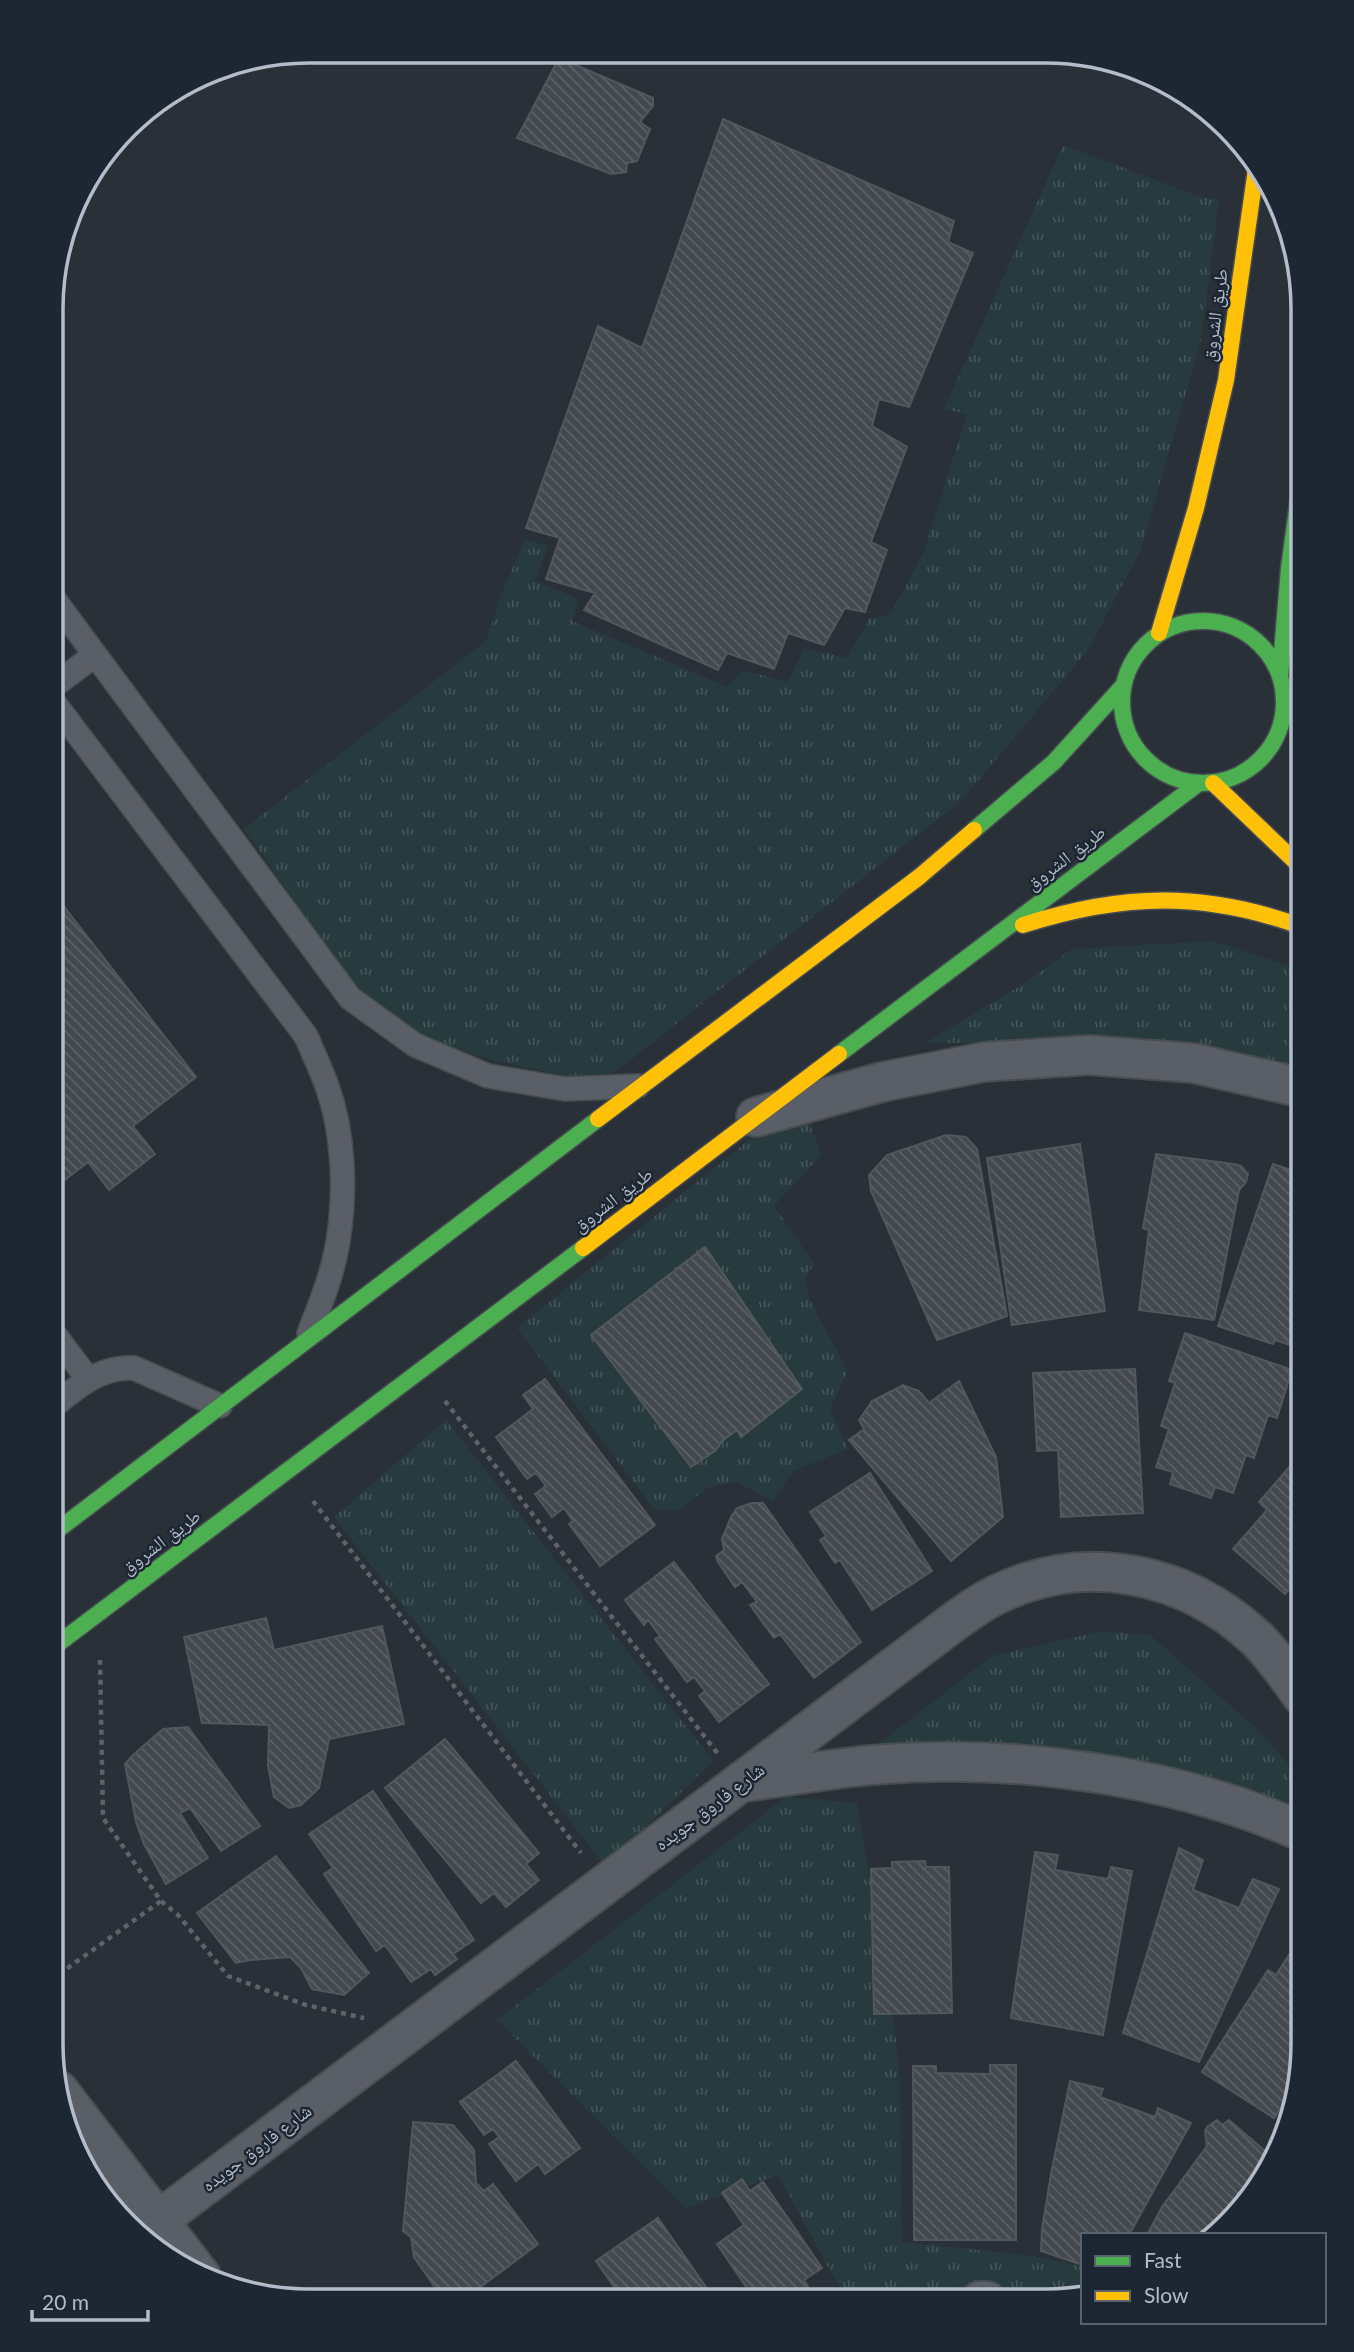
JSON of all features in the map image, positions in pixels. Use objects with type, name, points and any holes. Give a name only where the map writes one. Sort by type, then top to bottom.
[{"type":"street","name":"طريق الشروق","points":[[1159,633],[1200,490],[1227,378],[1255,180]]},
{"type":"street","points":[[1291,554],[1282,685],[1284,714],[1267,753],[1251,767],[1233,777],[1206,783],[1176,779],[1156,768],[1139,751],[1127,732],[1122,709],[1123,687],[1130,666],[1142,647],[1159,633],[1181,623],[1206,620],[1230,625],[1252,637],[1269,655],[1282,685],[1291,703]]},
{"type":"street","points":[[63,1526],[306,1339],[919,877],[1054,762],[1123,687]]},
{"type":"street","name":"طريق الشروق","points":[[63,1640],[995,936],[1206,783]]},
{"type":"street","points":[[1206,783],[1291,858]]},
{"type":"street","points":[[995,936],[1050,915],[1108,903],[1167,900],[1227,905],[1291,922]]},
{"type":"street","points":[[754,1117],[882,1082],[984,1062],[1089,1055],[1193,1063],[1291,1085]]},
{"type":"street","name":"شارع فاروق جويده","points":[[149,2228],[955,1621],[995,1595],[1040,1578],[1087,1572],[1134,1574],[1180,1587],[1222,1609],[1259,1640],[1290,1680]]},
{"type":"street","points":[[741,1782],[872,1765],[942,1762],[1014,1764],[1085,1772],[1154,1785],[1223,1803],[1290,1827]]},
{"type":"street","points":[[73,2112],[149,2228],[164,2242]]},
{"type":"lane","points":[[63,613],[350,998],[415,1045],[488,1076],[565,1089],[644,1085]]},
{"type":"lane","points":[[63,679],[95,655]]},
{"type":"lane","points":[[63,715],[306,1036],[328,1088],[339,1138],[342,1189],[338,1241],[326,1291],[306,1339]]},
{"type":"lane","points":[[63,1346],[88,1379]]},
{"type":"lane","points":[[63,1398],[88,1379],[120,1367],[134,1368],[220,1406]]},
{"type":"path","points":[[421,1369],[741,1782]]},
{"type":"path","points":[[289,1470],[604,1884]]},
{"type":"path","points":[[100,1613],[103,1818],[161,1901],[178,1915],[228,1976],[237,1981],[306,2005],[412,2029]]},
{"type":"path","points":[[63,1971],[161,1901]]},
{"type":"green space","points":[[1063,145],[1198,196],[1219,200],[1201,340],[1141,550],[1088,650],[960,802],[612,1074],[565,1076],[492,1060],[427,1040],[361,995],[244,829],[486,641],[502,592],[525,539],[548,546],[535,581],[579,599],[572,621],[728,687],[742,670],[788,682],[805,648],[847,658],[869,619],[891,614],[924,551],[967,414],[944,409]]},
{"type":"green space","points":[[1212,941],[1291,966],[1291,1077],[1097,1043],[925,1043],[1025,983],[1072,949]]},
{"type":"green space","points":[[807,1116],[821,1155],[774,1206],[815,1265],[809,1271],[806,1287],[815,1311],[847,1373],[830,1409],[848,1449],[793,1471],[773,1501],[736,1482],[709,1487],[678,1511],[654,1509],[517,1328],[756,1134]]},
{"type":"green space","points":[[446,1420],[713,1761],[605,1866],[334,1517]]},
{"type":"green space","points":[[1101,1631],[1150,1635],[1258,1730],[1290,1766],[1290,1816],[876,1746],[992,1656]]},
{"type":"green space","points":[[786,1797],[857,1803],[896,2040],[900,2082],[902,2242],[1034,2256],[1081,2267],[1081,2286],[1045,2289],[840,2289],[778,2175],[686,2208],[497,2020]]},
{"type":"building","points":[[556,64],[572,64],[653,98],[653,106],[640,122],[650,129],[637,161],[627,163],[626,172],[611,174],[517,138]]},
{"type":"building","points":[[723,119],[954,221],[948,242],[973,253],[909,407],[879,399],[872,426],[907,447],[871,542],[887,550],[865,612],[845,608],[824,645],[788,633],[774,669],[727,653],[718,670],[584,610],[595,593],[546,579],[560,538],[526,528],[598,326],[642,348]]},
{"type":"building","points":[[63,905],[196,1077],[133,1126],[155,1154],[109,1190],[88,1162],[63,1181]]},
{"type":"building","points":[[946,1135],[966,1137],[977,1149],[1007,1316],[937,1340],[871,1191],[869,1175],[887,1155]]},
{"type":"building","points":[[1080,1144],[1105,1311],[1012,1325],[987,1158]]},
{"type":"building","points":[[1156,1154],[1234,1164],[1241,1166],[1248,1174],[1246,1182],[1239,1190],[1214,1320],[1139,1310],[1149,1230],[1143,1228]]},
{"type":"building","points":[[1273,1164],[1291,1170],[1290,1345],[1275,1340],[1273,1344],[1218,1326]]},
{"type":"building","points":[[705,1247],[802,1389],[741,1437],[737,1430],[722,1441],[715,1451],[691,1467],[591,1335]]},
{"type":"building","points":[[1185,1333],[1290,1369],[1277,1418],[1268,1415],[1254,1458],[1246,1455],[1233,1493],[1215,1487],[1211,1498],[1170,1484],[1173,1472],[1156,1467],[1169,1429],[1161,1426],[1175,1383],[1169,1381]]},
{"type":"building","points":[[1135,1369],[1143,1513],[1061,1517],[1058,1450],[1037,1451],[1033,1373]]},
{"type":"building","points":[[545,1379],[655,1525],[600,1566],[569,1524],[573,1521],[564,1508],[552,1517],[535,1494],[546,1486],[536,1473],[527,1479],[496,1437],[533,1409],[523,1395]]},
{"type":"building","points":[[959,1381],[996,1457],[1003,1517],[951,1561],[849,1440],[864,1429],[859,1420],[872,1401],[903,1385],[919,1391],[929,1403]]},
{"type":"building","points":[[1290,1466],[1290,1588],[1285,1594],[1233,1549],[1267,1510],[1259,1502]]},
{"type":"building","points":[[870,1473],[932,1571],[872,1610],[840,1560],[835,1563],[820,1540],[826,1536],[810,1512]]},
{"type":"building","points":[[763,1503],[861,1642],[814,1678],[780,1634],[774,1638],[750,1605],[757,1602],[742,1582],[735,1587],[718,1562],[716,1556],[724,1550],[722,1539],[731,1517],[737,1508]]},
{"type":"building","points":[[674,1562],[769,1684],[719,1722],[699,1696],[705,1691],[694,1677],[687,1682],[655,1639],[660,1636],[648,1620],[644,1625],[625,1600]]},
{"type":"building","points":[[266,1618],[274,1650],[382,1626],[404,1724],[329,1739],[319,1788],[301,1805],[289,1808],[274,1797],[268,1766],[269,1725],[202,1723],[184,1637]]},
{"type":"building","points":[[188,1727],[260,1826],[221,1851],[190,1808],[180,1813],[208,1858],[166,1884],[144,1844],[136,1822],[125,1764],[163,1729]]},
{"type":"building","points":[[445,1739],[539,1853],[526,1864],[539,1880],[506,1907],[494,1893],[481,1903],[385,1788]]},
{"type":"building","points":[[373,1791],[474,1940],[453,1954],[457,1959],[435,1975],[431,1969],[411,1982],[385,1945],[376,1951],[324,1874],[333,1868],[309,1834]]},
{"type":"building","points":[[1179,1848],[1203,1860],[1193,1890],[1239,1908],[1253,1879],[1279,1889],[1199,2062],[1123,2033]]},
{"type":"building","points":[[1035,1852],[1058,1855],[1055,1870],[1108,1879],[1111,1867],[1132,1871],[1103,2035],[1011,2018]]},
{"type":"building","points":[[276,1856],[369,1973],[344,1995],[312,1989],[301,1968],[290,1957],[236,1963],[197,1913]]},
{"type":"building","points":[[925,1861],[926,1867],[949,1867],[952,2013],[874,2014],[871,1869],[892,1868],[892,1862]]},
{"type":"building","points":[[1290,1953],[1289,2075],[1284,2103],[1274,2118],[1202,2072],[1268,1970],[1276,1975]]},
{"type":"building","points":[[516,2061],[580,2148],[545,2174],[538,2164],[516,2181],[489,2144],[499,2137],[493,2129],[484,2135],[460,2102]]},
{"type":"building","points":[[990,2065],[1016,2065],[1016,2240],[914,2240],[913,2066],[936,2066],[936,2073],[990,2074]]},
{"type":"building","points":[[1070,2081],[1103,2089],[1100,2097],[1155,2117],[1158,2108],[1191,2123],[1130,2233],[1081,2233],[1081,2264],[1041,2251],[1051,2174]]},
{"type":"building","points":[[1217,2120],[1222,2125],[1229,2120],[1266,2152],[1240,2193],[1201,2233],[1148,2233],[1162,2207],[1207,2146],[1207,2127]]},
{"type":"building","points":[[413,2122],[453,2125],[474,2150],[476,2183],[484,2191],[493,2184],[538,2244],[478,2289],[436,2289],[414,2257],[411,2237],[403,2231]]},
{"type":"building","points":[[742,2179],[750,2191],[763,2182],[822,2268],[804,2280],[810,2289],[748,2289],[717,2244],[744,2225],[722,2193]]},
{"type":"building","points":[[658,2218],[707,2289],[615,2289],[596,2261]]},
{"type":"traffic: fast","points":[[1280,677],[1291,554]]},
{"type":"traffic: fast","points":[[1203,621],[1234,627],[1260,645],[1278,671],[1284,702],[1278,733],[1260,759],[1234,777],[1203,783],[1172,777],[1146,759],[1128,733],[1122,702],[1128,671],[1146,645],[1172,627],[1203,621]]},
{"type":"traffic: fast","points":[[974,830],[1054,762],[1123,686]]},
{"type":"traffic: fast","points":[[839,1054],[1199,783]]},
{"type":"traffic: fast","points":[[63,1526],[598,1119]]},
{"type":"traffic: fast","points":[[63,1640],[583,1248]]},
{"type":"traffic: slow","points":[[1159,633],[1196,508],[1226,380],[1254,180]]},
{"type":"traffic: slow","points":[[1213,783],[1291,857]]},
{"type":"traffic: slow","points":[[598,1119],[919,877],[974,830]]},
{"type":"traffic: slow","points":[[1023,925],[1095,907],[1163,900],[1232,907],[1291,923]]},
{"type":"traffic: slow","points":[[583,1248],[839,1054]]}]
